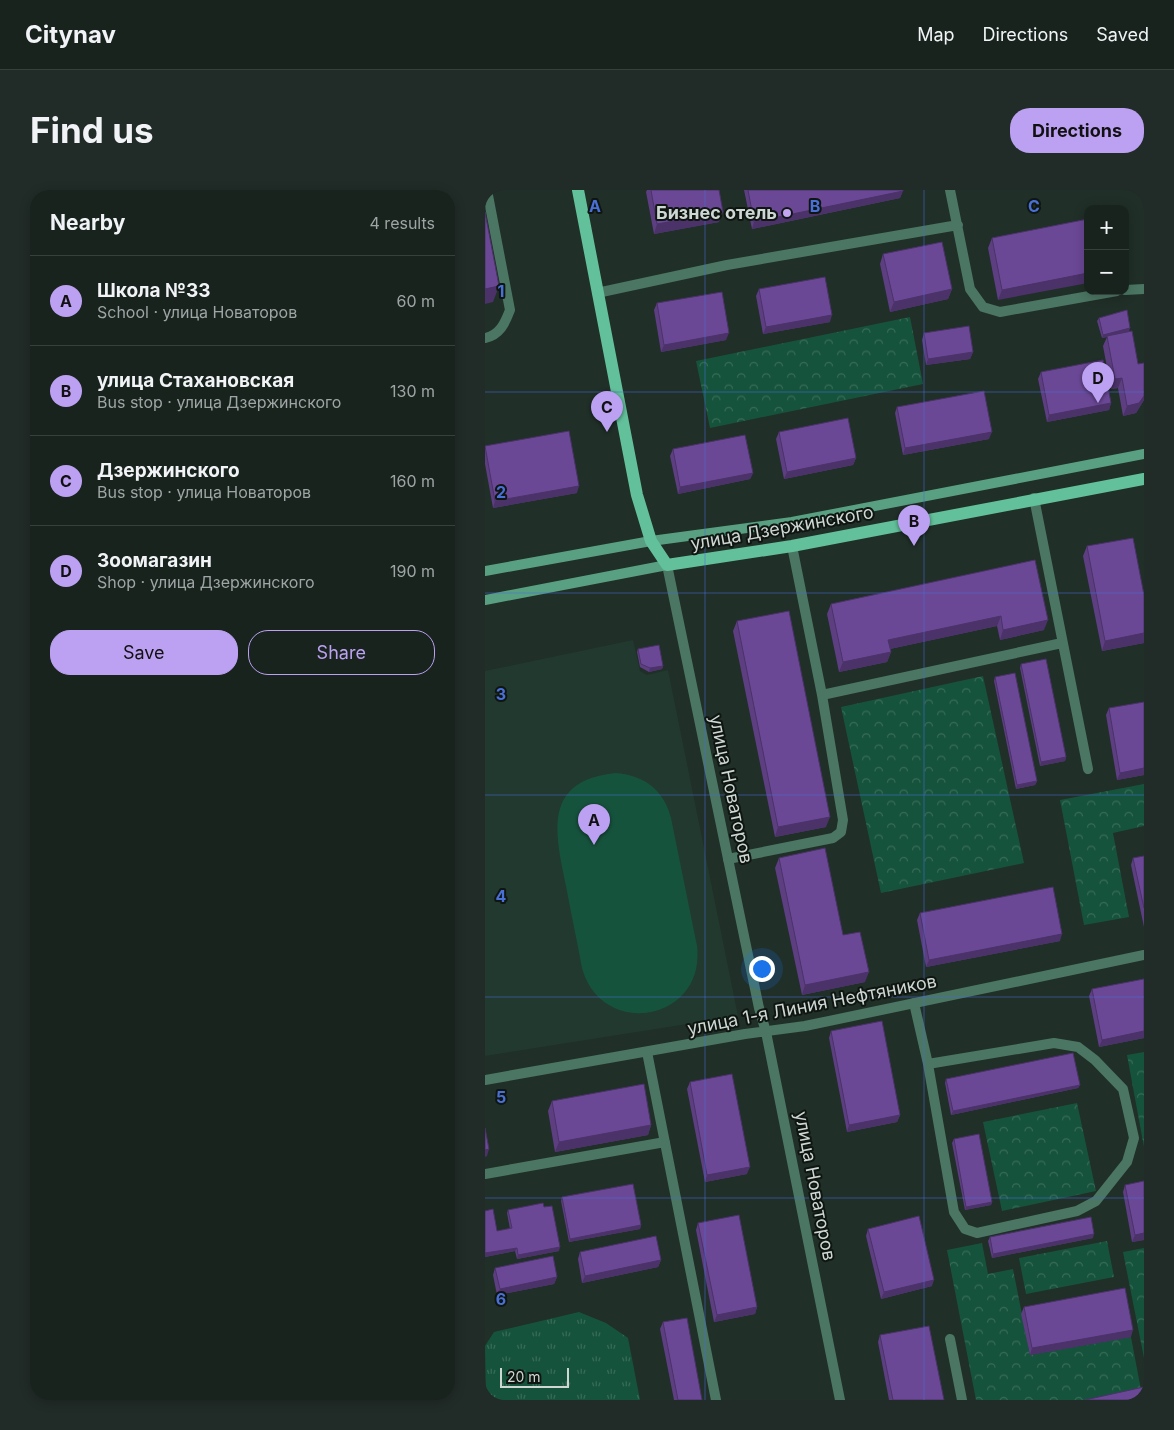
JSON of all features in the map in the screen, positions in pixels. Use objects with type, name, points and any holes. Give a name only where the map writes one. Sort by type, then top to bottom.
[{"type":"main road","name":"улица Новаторов","points":[[578,190],[637,495],[651,541],[667,566]]},
{"type":"main road","name":"улица Дзержинского","points":[[485,570],[651,541],[792,522],[1144,454]]},
{"type":"main road","name":"улица Дзержинского","points":[[485,600],[667,566],[793,546],[1034,498],[1144,479]]},
{"type":"street","points":[[485,338],[492,337],[504,326],[510,310],[487,190]]},
{"type":"street","points":[[950,190],[970,289],[983,307],[1000,312],[1095,295]]},
{"type":"street","points":[[597,293],[727,264],[958,225]]},
{"type":"street","points":[[1129,290],[1144,289]]},
{"type":"street","points":[[1034,498],[1088,769]]},
{"type":"street","points":[[728,859],[833,838],[841,832],[843,820],[822,695],[793,546]]},
{"type":"street","name":"улица Новаторов","points":[[667,566],[759,1008],[766,1032],[840,1400]]},
{"type":"street","points":[[822,695],[1063,643]]},
{"type":"street","name":"улица 1-я Линия Нефтяников","points":[[485,1080],[766,1032],[1144,955]]},
{"type":"street","points":[[914,1003],[928,1064],[954,1212],[965,1229],[977,1233],[1077,1212],[1096,1201],[1127,1162],[1134,1138],[1123,1089],[1095,1060],[1078,1047],[1054,1043],[928,1064]]},
{"type":"street","points":[[647,1052],[716,1400]]},
{"type":"street","points":[[485,1174],[665,1142]]},
{"type":"street","points":[[950,1339],[962,1400]]},
{"type":"shaded area","points":[[633,640],[640,671],[647,675],[668,670],[738,1016],[485,1056],[485,671]]},
{"type":"green space","points":[[910,317],[923,384],[710,428],[696,361]]},
{"type":"green space","points":[[983,676],[1024,863],[881,893],[841,707]]},
{"type":"green space","points":[[615,773],[625,774],[644,781],[658,792],[668,808],[697,946],[695,971],[686,991],[670,1005],[650,1012],[630,1012],[610,1005],[593,991],[582,968],[559,847],[557,829],[559,813],[565,798],[575,787],[591,778]]},
{"type":"green space","points":[[1144,784],[1144,826],[1113,833],[1129,917],[1084,925],[1060,800]]},
{"type":"green space","points":[[1144,1052],[1144,1147],[1127,1055]]},
{"type":"green space","points":[[1077,1103],[1096,1191],[1002,1211],[983,1122]]},
{"type":"green space","points":[[1107,1241],[1114,1277],[1026,1294],[1019,1258]]},
{"type":"green space","points":[[982,1243],[988,1274],[1013,1269],[1030,1355],[1131,1337],[1141,1390],[1098,1400],[976,1400],[947,1250]]},
{"type":"green space","points":[[1144,1248],[1144,1358],[1123,1252]]},
{"type":"green space","points":[[579,1312],[606,1323],[628,1338],[640,1400],[486,1400],[485,1346],[494,1332]]},
{"type":"building","points":[[651,190],[719,190],[723,212],[657,224]]},
{"type":"building","name":"Бизнес отель","points":[[748,190],[903,190],[903,191],[754,222]]},
{"type":"building","points":[[485,212],[499,286],[485,289]]},
{"type":"building","points":[[1084,220],[1084,274],[1002,290],[992,238]]},
{"type":"building","points":[[942,242],[952,289],[894,302],[883,254]]},
{"type":"building","points":[[825,277],[832,315],[766,327],[759,289]]},
{"type":"building","points":[[722,292],[729,333],[664,345],[657,303]]},
{"type":"building","points":[[1127,310],[1130,328],[1103,335],[1099,318]]},
{"type":"building","points":[[969,326],[973,352],[928,359],[924,333]]},
{"type":"building","points":[[1132,331],[1138,364],[1144,363],[1144,396],[1139,403],[1127,406],[1122,378],[1115,379],[1107,336]]},
{"type":"building","points":[[1103,360],[1111,403],[1049,415],[1041,372]]},
{"type":"building","points":[[984,391],[992,432],[905,448],[897,407]]},
{"type":"building","points":[[848,418],[856,458],[787,472],[779,432]]},
{"type":"building","points":[[569,431],[579,486],[495,501],[485,446]]},
{"type":"building","points":[[745,435],[753,473],[680,487],[673,449]]},
{"type":"building","points":[[1133,538],[1144,595],[1144,633],[1105,641],[1087,546]]},
{"type":"building","points":[[1035,560],[1048,620],[1003,630],[1001,616],[888,640],[891,652],[843,662],[831,604]]},
{"type":"building","points":[[789,611],[830,817],[778,827],[737,621]]},
{"type":"building","points":[[659,645],[663,666],[650,668],[641,664],[638,649]]},
{"type":"building","points":[[1046,659],[1066,757],[1041,762],[1021,664]]},
{"type":"building","points":[[1015,673],[1037,781],[1017,785],[995,677]]},
{"type":"building","points":[[1144,702],[1144,768],[1120,773],[1109,708]]},
{"type":"building","points":[[825,848],[843,935],[860,932],[869,972],[805,985],[779,858]]},
{"type":"building","points":[[1144,856],[1144,908],[1133,858]]},
{"type":"building","points":[[1053,887],[1062,934],[929,960],[920,913]]},
{"type":"building","points":[[1144,979],[1144,1031],[1102,1040],[1092,989]]},
{"type":"building","points":[[882,1021],[900,1115],[849,1125],[831,1031]]},
{"type":"building","points":[[1073,1053],[1080,1085],[953,1111],[946,1079]]},
{"type":"building","points":[[732,1074],[750,1167],[707,1175],[690,1082]]},
{"type":"building","points":[[644,1084],[651,1125],[559,1142],[552,1101]]},
{"type":"building","points":[[485,1128],[489,1149],[485,1150]]},
{"type":"building","points":[[979,1134],[992,1202],[966,1207],[954,1139]]},
{"type":"building","points":[[1144,1181],[1144,1233],[1135,1235],[1125,1185]]},
{"type":"building","points":[[633,1184],[641,1225],[570,1239],[562,1197]]},
{"type":"building","points":[[543,1203],[544,1207],[552,1206],[560,1247],[518,1255],[517,1248],[485,1253],[485,1211],[493,1209],[497,1231],[512,1228],[508,1210]]},
{"type":"building","points":[[739,1215],[757,1307],[717,1315],[698,1223]]},
{"type":"building","points":[[919,1216],[934,1280],[884,1292],[868,1229]]},
{"type":"building","points":[[1091,1217],[1094,1234],[993,1254],[990,1237]]},
{"type":"building","points":[[656,1236],[661,1260],[585,1276],[580,1252]]},
{"type":"building","points":[[553,1256],[557,1277],[500,1289],[495,1268]]},
{"type":"building","points":[[1125,1288],[1133,1330],[1032,1348],[1024,1307]]},
{"type":"building","points":[[687,1318],[702,1400],[678,1400],[663,1322]]},
{"type":"building","points":[[929,1326],[944,1400],[893,1400],[880,1335]]},
{"type":"building","points":[[1144,1387],[1144,1400],[1085,1400]]},
{"type":"place","name":"Бизнес отель","points":[[787,213]]},
{"type":"place","name":"Зоомагазин","points":[[1098,403]]},
{"type":"place","name":"Дзержинского","points":[[607,432]]},
{"type":"place","name":"улица Стахановская","points":[[914,546]]},
{"type":"place","name":"Школа №33","points":[[594,845]]}]
